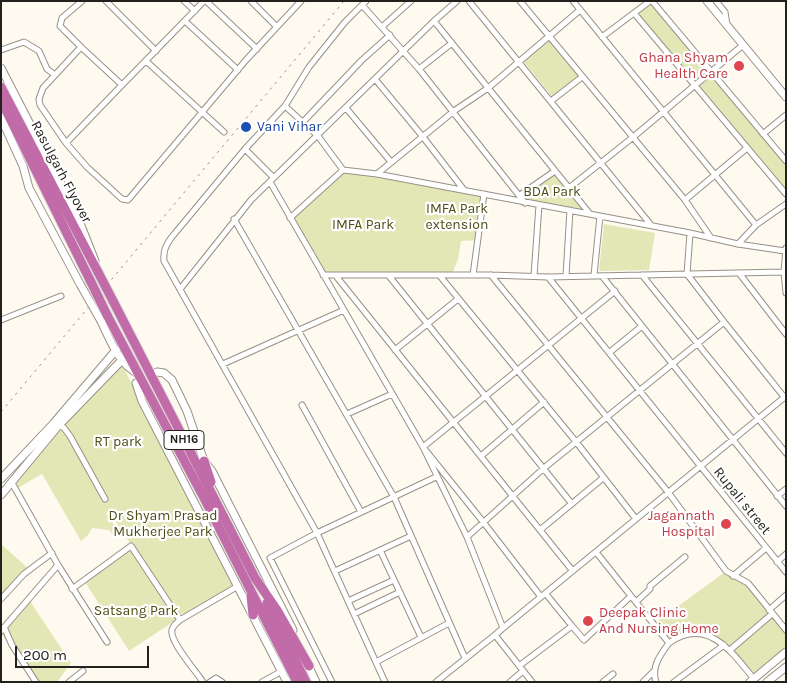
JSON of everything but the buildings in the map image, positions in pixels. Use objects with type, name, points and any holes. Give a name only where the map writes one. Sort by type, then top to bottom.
[{"type":"highway","name":"Rasulgarh Flyover","points":[[1,87],[98,272]]},
{"type":"highway","name":"Rasulgarh Flyover","points":[[1,100],[80,258],[104,318]]},
{"type":"highway","name":"NH16","points":[[98,272],[219,506],[306,682]]},
{"type":"highway","name":"NH16","points":[[104,318],[250,591],[257,614],[297,682]]},
{"type":"highway","points":[[204,461],[219,506]]},
{"type":"highway","points":[[254,578],[278,610],[309,666]]},
{"type":"street","points":[[82,1],[62,18],[60,26],[122,85]]},
{"type":"street","points":[[106,1],[156,51]]},
{"type":"street","points":[[184,1],[194,11]]},
{"type":"street","points":[[66,143],[205,1],[257,49]]},
{"type":"street","points":[[251,1],[277,27]]},
{"type":"street","points":[[81,47],[43,88],[39,99],[40,104],[66,143],[86,167],[122,199],[128,200],[238,70],[301,1]]},
{"type":"street","points":[[383,26],[411,1]]},
{"type":"street","points":[[181,288],[234,219],[271,180],[434,21],[457,1]]},
{"type":"street","points":[[469,1],[651,225]]},
{"type":"street","points":[[520,1],[684,200],[712,238]]},
{"type":"street","points":[[573,1],[756,225]]},
{"type":"street","points":[[602,37],[634,13],[643,3],[651,1],[786,161]]},
{"type":"street","points":[[706,1],[785,96]]},
{"type":"street","points":[[716,1],[725,12],[727,25]]},
{"type":"street","points":[[385,682],[317,533],[164,260],[166,246],[245,149],[285,106],[309,67],[345,22],[364,3],[454,111],[525,203]]},
{"type":"street","points":[[376,174],[454,111],[488,88],[580,10]]},
{"type":"street","points":[[634,13],[786,194]]},
{"type":"street","points":[[185,21],[238,70]]},
{"type":"street","points":[[434,21],[590,214]]},
{"type":"street","points":[[303,122],[362,60],[390,35]]},
{"type":"street","points":[[1,50],[24,42],[39,51],[47,69],[55,75]]},
{"type":"street","points":[[419,69],[452,42]]},
{"type":"street","points":[[569,188],[743,45]]},
{"type":"street","points":[[146,61],[224,132]]},
{"type":"street","points":[[1,68],[76,213],[95,259],[98,272]]},
{"type":"street","points":[[551,101],[582,77]]},
{"type":"street","points":[[375,79],[464,190]]},
{"type":"street","points":[[285,106],[318,136],[343,170],[376,174],[651,225],[738,244],[785,250],[784,272],[786,293]]},
{"type":"street","points":[[346,108],[391,162]]},
{"type":"street","points":[[763,134],[786,115]]},
{"type":"street","points":[[1,118],[23,166],[29,188],[80,284],[104,318],[116,350],[137,379],[142,401],[238,586],[257,614],[287,682]]},
{"type":"street","points":[[684,200],[747,148]]},
{"type":"street","points":[[245,149],[271,180],[290,218],[422,447],[467,537],[503,628]]},
{"type":"street","points":[[290,218],[343,170]]},
{"type":"street","points":[[520,195],[555,171]]},
{"type":"street","points":[[473,275],[484,194]]},
{"type":"street","points":[[738,244],[756,225],[786,204]]},
{"type":"street","points":[[534,276],[539,205]]},
{"type":"street","points":[[566,276],[570,210]]},
{"type":"street","points":[[594,276],[600,216]]},
{"type":"street","points":[[234,219],[394,497],[465,658]]},
{"type":"street","points":[[436,682],[544,596],[572,570],[785,397],[687,274],[690,233]]},
{"type":"street","points":[[323,275],[548,277],[784,272]]},
{"type":"street","points":[[739,273],[786,334]]},
{"type":"street","points":[[491,275],[668,492],[722,566],[733,576],[748,583],[786,630]]},
{"type":"street","points":[[642,275],[786,453]]},
{"type":"street","points":[[336,276],[572,570]]},
{"type":"street","points":[[389,276],[572,504]]},
{"type":"street","points":[[440,276],[544,402],[636,519]]},
{"type":"street","points":[[602,276],[786,506]]},
{"type":"street","name":"Rupali street","points":[[548,277],[786,572]]},
{"type":"street","points":[[422,447],[518,371],[614,291]]},
{"type":"street","points":[[1,320],[61,296]]},
{"type":"street","points":[[395,350],[458,299]]},
{"type":"street","points":[[223,364],[344,310]]},
{"type":"street","points":[[467,537],[544,468],[724,322]]},
{"type":"street","points":[[610,352],[642,326]]},
{"type":"street","points":[[1,479],[53,424],[116,350]]},
{"type":"street","points":[[2,493],[59,425],[122,360]]},
{"type":"street","points":[[157,372],[164,373],[172,380],[187,411],[204,461],[212,471],[292,628],[316,682]]},
{"type":"street","points":[[347,414],[392,394]]},
{"type":"street","points":[[481,456],[544,402]]},
{"type":"street","points":[[302,405],[361,512]]},
{"type":"street","points":[[59,425],[70,436],[105,499]]},
{"type":"street","points":[[422,447],[544,596],[584,640],[631,596]]},
{"type":"street","points":[[259,563],[317,533],[436,477]]},
{"type":"street","points":[[540,530],[603,478]]},
{"type":"street","points":[[12,483],[72,589],[107,642]]},
{"type":"street","points":[[777,496],[786,489]]},
{"type":"street","points":[[335,571],[411,536]]},
{"type":"street","points":[[72,589],[132,546],[180,620]]},
{"type":"street","points":[[733,576],[766,548]]},
{"type":"street","points":[[380,550],[421,637]]},
{"type":"street","points":[[596,552],[669,644]]},
{"type":"street","points":[[1,599],[24,574],[52,554]]},
{"type":"street","points":[[777,562],[786,554]]},
{"type":"street","points":[[636,602],[650,589],[650,586],[685,557]]},
{"type":"street","points":[[270,558],[332,682]]},
{"type":"street","points":[[36,682],[3,629],[58,565]]},
{"type":"street","points":[[348,601],[394,580]]},
{"type":"street","points":[[203,682],[174,640],[172,630],[180,620],[238,586]]},
{"type":"street","points":[[354,614],[400,592]]},
{"type":"street","points":[[730,650],[786,596]]},
{"type":"street","points":[[376,662],[449,623]]},
{"type":"street","points":[[519,666],[572,626]]},
{"type":"street","points":[[495,635],[532,682]]},
{"type":"street","points":[[656,682],[654,672],[658,659],[669,644],[682,635],[705,635],[724,645],[730,650],[752,680],[786,652]]},
{"type":"street","points":[[674,682],[724,645]]},
{"type":"street","points":[[767,682],[786,667]]},
{"type":"street","points":[[69,682],[83,671]]},
{"type":"street","points":[[262,682],[282,671]]},
{"type":"street","points":[[510,682],[524,672]]},
{"type":"street","points":[[643,682],[654,672]]},
{"type":"street","points":[[603,682],[613,674]]},
{"type":"street","points":[[210,682],[216,678],[222,682]]},
{"type":"green space","points":[[650,1],[786,158],[786,194],[634,13]]},
{"type":"green space","points":[[549,40],[580,78],[554,99],[523,61]]},
{"type":"green space","name":"IMFA Park","points":[[343,170],[484,194],[478,240],[461,241],[458,259],[453,272],[440,276],[323,275],[290,218]]},
{"type":"green space","name":"BDA Park","points":[[555,171],[590,214],[525,203],[520,195]]},
{"type":"green space","points":[[604,224],[655,233],[649,270],[599,271]]},
{"type":"green space","points":[[118,357],[237,586],[186,613],[181,614],[171,606],[109,511],[106,513],[120,533],[114,536],[109,530],[92,528],[81,541],[42,474],[18,488],[16,483],[59,422]]},
{"type":"green space","points":[[1,544],[31,571],[1,603]]},
{"type":"green space","name":"Satsang Park","points":[[130,550],[176,620],[129,651],[85,582]]},
{"type":"green space","points":[[725,572],[747,584],[771,614],[730,649],[716,639],[693,633],[669,643],[655,623]]},
{"type":"green space","points":[[30,601],[71,663],[57,682],[33,682],[1,633]]},
{"type":"green space","points":[[772,615],[786,631],[786,651],[754,678],[730,650]]},
{"type":"railway","points":[[1,412],[344,1]]},
{"type":"place","name":"Ghana Shyam Health Care","points":[[739,66]]},
{"type":"place","name":"Vani Vihar","points":[[246,127]]},
{"type":"place","name":"Jagannath Hospital","points":[[726,524]]},
{"type":"place","name":"Deepak Clinic And Nursing Home","points":[[588,621]]},
{"type":"park label","name":"IMFA Park extension","points":[[457,217]]},
{"type":"park label","name":"RT park","points":[[118,442]]},
{"type":"park label","name":"Dr Shyam Prasad Mukherjee Park","points":[[163,524]]}]
